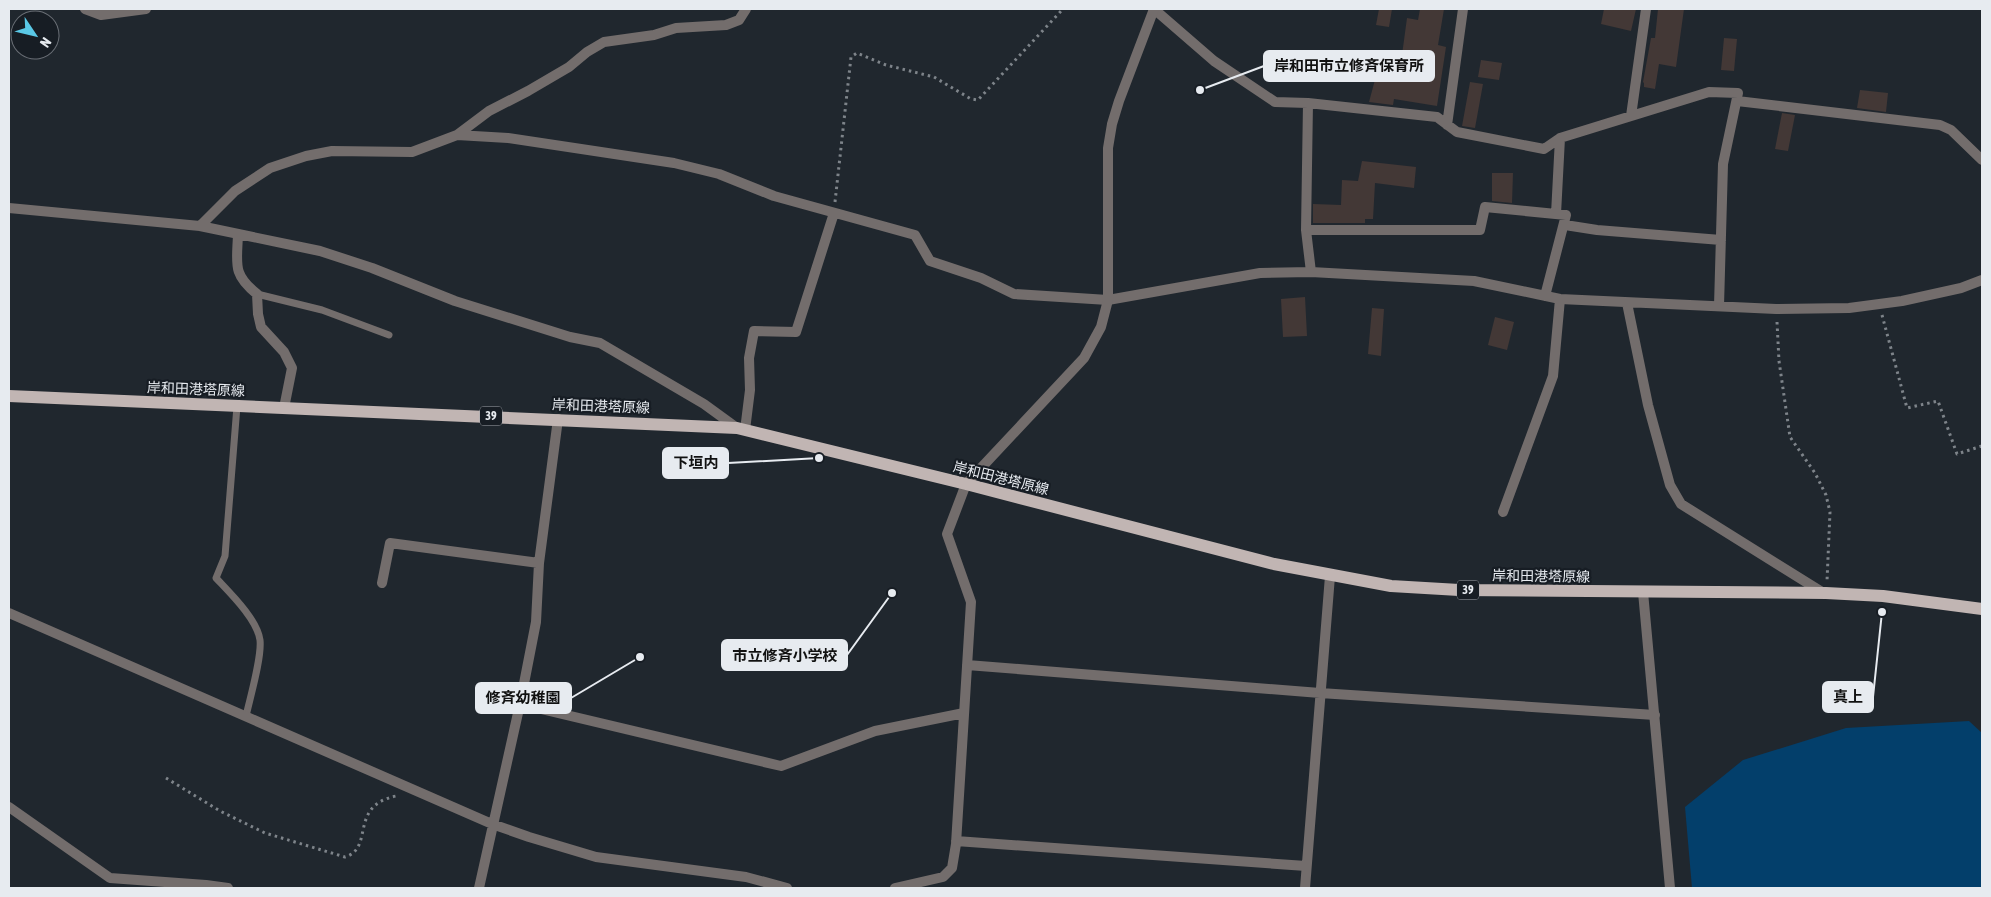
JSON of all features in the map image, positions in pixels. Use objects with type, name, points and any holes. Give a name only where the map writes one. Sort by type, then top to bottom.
[{"type":"main road","name":"岸和田港塔原線","points":[[9,396],[558,419],[741,429],[966,484],[1274,564],[1390,586],[1431,589],[1824,593],[1891,597],[1982,609]]},
{"type":"street","points":[[85,9],[101,15],[146,9]]},
{"type":"street","points":[[200,226],[235,191],[270,168],[306,156],[332,151],[412,152],[457,135],[490,111],[560,72],[604,42],[654,35],[676,28],[726,25],[739,20],[746,9]]},
{"type":"street","points":[[895,888],[943,877],[952,868],[956,841],[971,602],[947,534],[966,484],[1084,358],[1101,327],[1108,300],[1108,148],[1112,124],[1154,9],[1214,61],[1275,102],[1308,103],[1437,117],[1457,132],[1544,149],[1560,138],[1709,92],[1738,93],[1738,101],[1723,164],[1719,306]]},
{"type":"street","points":[[1447,125],[1463,9]]},
{"type":"street","points":[[1631,116],[1646,9]]},
{"type":"street","points":[[1738,101],[1940,125],[1951,130],[1982,160]]},
{"type":"street","points":[[1308,103],[1306,230],[1311,272]]},
{"type":"street","points":[[457,135],[508,138],[674,163],[719,174],[774,196],[915,235],[930,261],[981,278],[1014,294],[1108,300],[1260,273],[1311,272],[1474,281],[1560,299],[1776,309],[1849,308],[1902,301],[1962,288],[1982,280]]},
{"type":"street","points":[[1556,214],[1560,138]]},
{"type":"street","points":[[1306,230],[1480,230],[1485,206],[1566,216],[1545,296]]},
{"type":"street","points":[[9,208],[200,226],[320,251],[372,268],[455,301],[570,337],[600,343],[704,404],[741,429],[750,390],[749,358],[754,331],[796,332],[834,213]]},
{"type":"street","points":[[1565,225],[1597,230],[1721,240]]},
{"type":"street","points":[[238,234],[236,267],[244,283],[257,294],[261,326],[284,352],[292,368],[284,408]]},
{"type":"street","points":[[1503,512],[1553,376],[1560,299]]},
{"type":"street","points":[[1627,303],[1648,405],[1670,485],[1680,504],[1824,593]]},
{"type":"street","points":[[479,888],[520,704],[536,622],[539,563],[558,419]]},
{"type":"street","points":[[382,583],[390,543],[539,563]]},
{"type":"street","points":[[1305,888],[1330,576]]},
{"type":"street","points":[[1643,592],[1670,888]]},
{"type":"street","points":[[9,613],[492,824],[596,857],[746,877],[787,888]]},
{"type":"street","points":[[967,665],[1320,693],[1655,715]]},
{"type":"street","points":[[520,704],[781,766],[875,731],[964,713]]},
{"type":"street","points":[[9,807],[110,878],[228,888]]},
{"type":"street","points":[[956,841],[1306,866]]},
{"type":"lane","points":[[257,294],[322,310],[389,335]]},
{"type":"lane","points":[[237,406],[226,556],[216,578],[254,624],[260,639],[246,716]]},
{"type":"path","points":[[834,213],[851,57],[857,53],[886,65],[934,77],[970,99],[978,100],[1063,9]]},
{"type":"path","points":[[1880,304],[1907,408],[1938,401],[1957,454],[1982,446]]},
{"type":"path","points":[[1776,309],[1778,361],[1790,436],[1815,474],[1826,495],[1830,512],[1824,593]]},
{"type":"path","points":[[166,778],[220,811],[265,833],[345,857],[353,854],[358,848],[370,809],[377,803],[390,798],[419,792]]},
{"type":"water","points":[[1969,721],[1982,733],[1982,888],[1692,888],[1685,807],[1743,760],[1846,728]]},
{"type":"building","points":[[1379,9],[1392,9],[1389,27],[1376,25]]},
{"type":"building","points":[[1420,9],[1444,9],[1438,45],[1446,47],[1437,106],[1394,99],[1393,105],[1369,102],[1376,76],[1371,75],[1374,52],[1402,55],[1407,18],[1418,20]]},
{"type":"building","points":[[1604,9],[1636,9],[1631,31],[1601,24]]},
{"type":"building","points":[[1658,9],[1684,9],[1676,67],[1659,64],[1655,89],[1644,87],[1643,82],[1651,38],[1655,38]]},
{"type":"building","points":[[1724,38],[1737,39],[1734,71],[1721,70]]},
{"type":"building","points":[[1481,60],[1502,63],[1499,80],[1478,77]]},
{"type":"building","points":[[1470,82],[1483,84],[1475,128],[1462,126]]},
{"type":"building","points":[[1860,90],[1888,93],[1886,112],[1857,108]]},
{"type":"building","points":[[1782,113],[1795,115],[1788,151],[1775,149]]},
{"type":"building","points":[[1362,161],[1416,167],[1414,188],[1375,183],[1373,219],[1365,219],[1365,223],[1313,223],[1313,204],[1341,205],[1342,180],[1358,181]]},
{"type":"building","points":[[1492,173],[1513,173],[1512,203],[1492,201]]},
{"type":"building","points":[[1305,297],[1307,336],[1283,337],[1281,299]]},
{"type":"building","points":[[1372,308],[1384,309],[1381,356],[1368,354]]},
{"type":"building","points":[[1495,317],[1514,322],[1507,350],[1488,345]]},
{"type":"place","name":"岸和田市立修斉保育所","points":[[1200,90]]},
{"type":"place","name":"下垣内","points":[[819,458]]},
{"type":"place","name":"市立修斉小学校","points":[[892,593]]},
{"type":"place","name":"真上","points":[[1882,612]]},
{"type":"place","name":"修斉幼稚園","points":[[640,657]]}]
